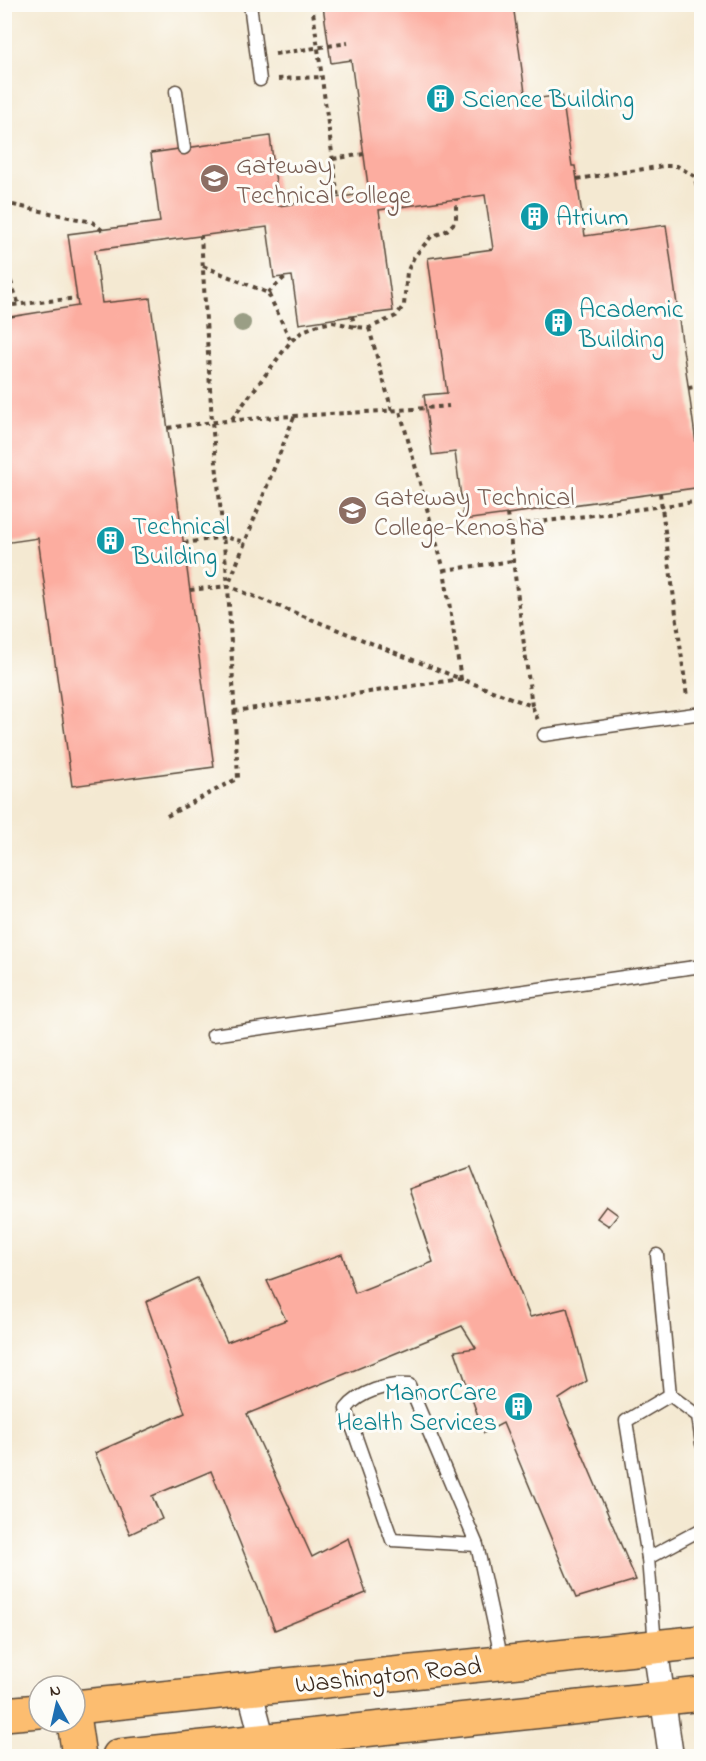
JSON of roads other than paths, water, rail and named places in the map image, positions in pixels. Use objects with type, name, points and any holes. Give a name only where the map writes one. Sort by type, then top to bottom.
[{"type":"main road","name":"Washington Road","points":[[87,1706],[702,1642]]},
{"type":"main road","name":"Washington Road","points":[[119,1756],[264,1749],[702,1694]]},
{"type":"main road","points":[[4,1714],[27,1712]]},
{"type":"main road","points":[[76,1734],[79,1756]]},
{"type":"street","points":[[655,1646],[671,1756]]},
{"type":"street","points":[[249,1688],[264,1749]]},
{"type":"lane","points":[[250,4],[260,80]]},
{"type":"lane","points":[[176,91],[184,148]]},
{"type":"lane","points":[[544,735],[696,714]]},
{"type":"lane","points":[[213,1035],[702,966]]},
{"type":"lane","points":[[657,1255],[670,1395],[698,1416],[702,1444]]},
{"type":"lane","points":[[477,1545],[392,1540],[346,1409],[354,1399],[395,1384],[409,1385],[477,1545],[503,1662]]},
{"type":"lane","points":[[655,1646],[648,1558],[626,1421],[670,1395]]},
{"type":"lane","points":[[648,1558],[702,1528]]},
{"type":"place","name":"Science Building","points":[[441,98]]},
{"type":"place","name":"Gateway Technical College","points":[[215,179]]},
{"type":"place","name":"Atrium","points":[[535,216]]},
{"type":"place","name":"Academic Building","points":[[558,323]]},
{"type":"place","name":"Gateway Technical College-Kenosha","points":[[353,511]]},
{"type":"place","name":"Technical Building","points":[[111,540]]},
{"type":"place","name":"ManorCare Health Services","points":[[518,1406]]}]
